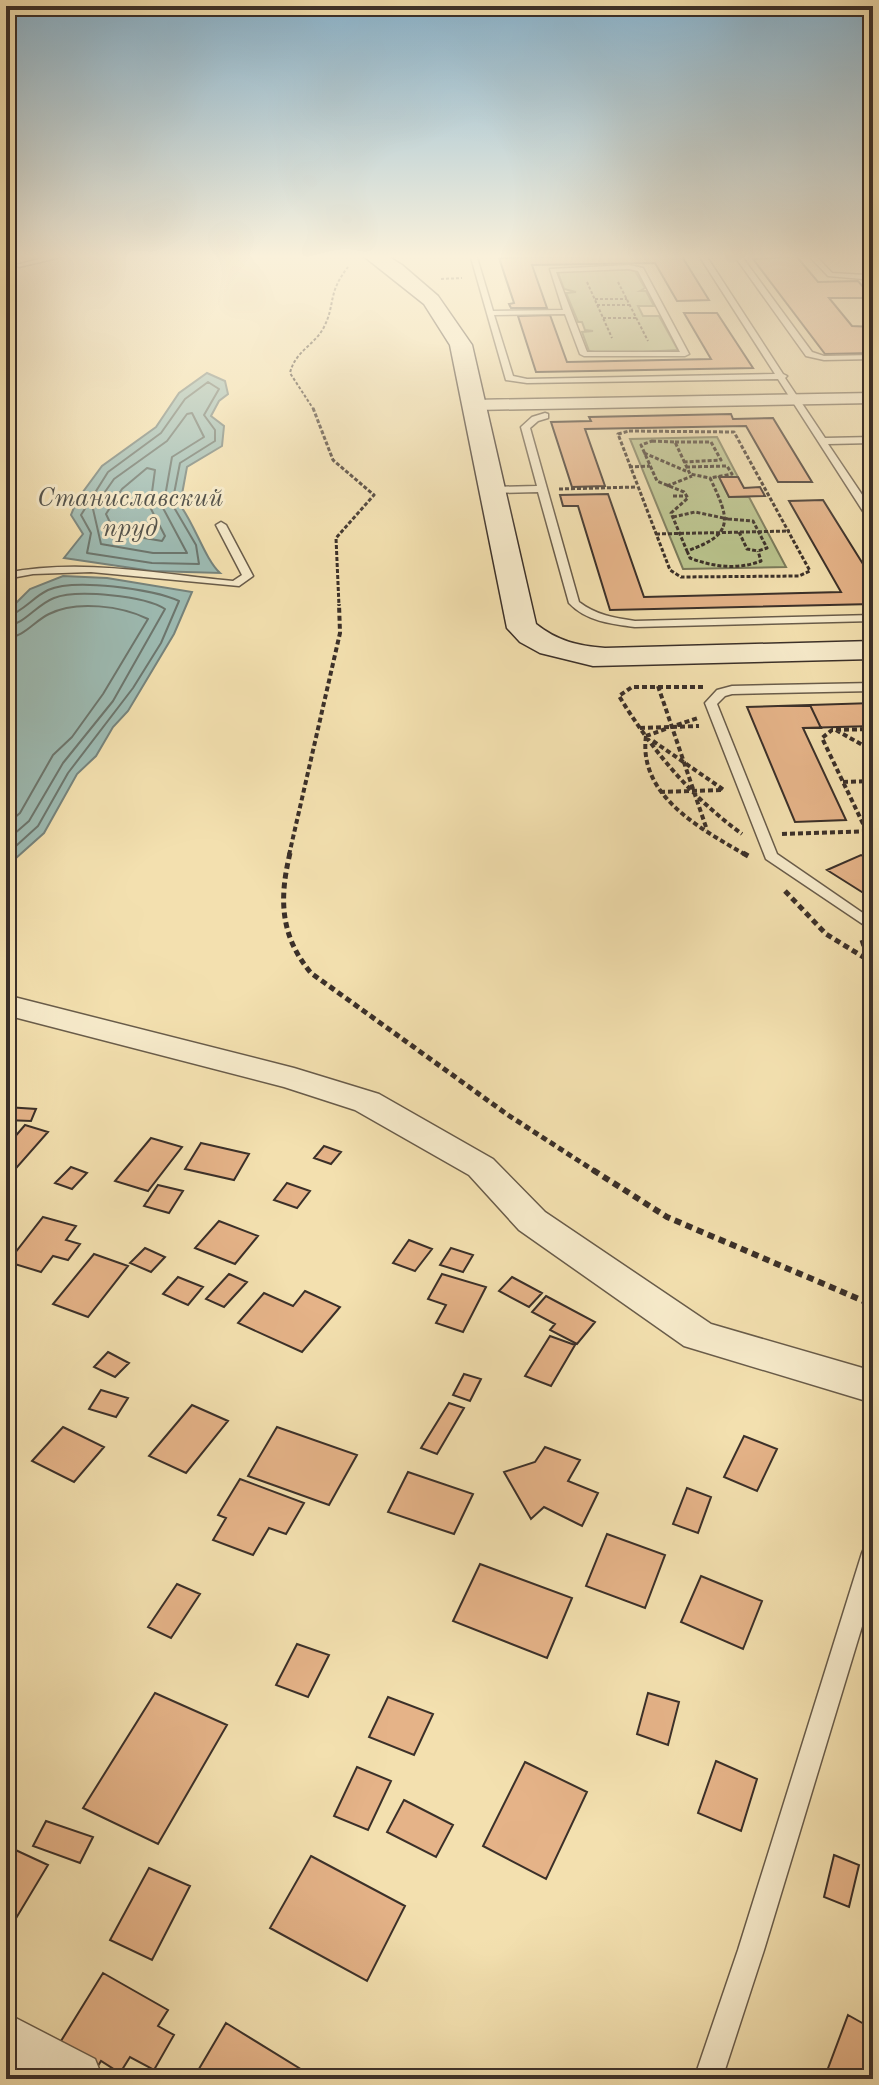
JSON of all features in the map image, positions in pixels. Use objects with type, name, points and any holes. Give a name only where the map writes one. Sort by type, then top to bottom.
[{"type":"street","points":[[462,351],[522,628],[539,644],[577,655],[873,650]]},
{"type":"street","points":[[474,405],[873,398]]},
{"type":"street","points":[[6,1005],[294,1079],[367,1102],[481,1167],[532,1221],[698,1335],[873,1387]]},
{"type":"street","points":[[6,2041],[75,2079]]},
{"type":"lane","points":[[499,351],[505,374],[516,380],[783,376]]},
{"type":"lane","points":[[585,351],[587,355],[685,351]]},
{"type":"lane","points":[[766,351],[873,519]]},
{"type":"lane","points":[[807,351],[824,358],[873,357]]},
{"type":"lane","points":[[545,416],[525,427],[574,603],[591,615],[635,624],[873,618]]},
{"type":"lane","points":[[821,441],[873,440]]},
{"type":"lane","points":[[492,490],[542,489]]},
{"type":"lane","points":[[6,576],[32,569],[104,571],[235,584],[248,576],[221,525]]},
{"type":"lane","points":[[873,687],[732,690],[718,694],[711,703],[771,856],[786,870],[873,927]]},
{"type":"lane","points":[[708,2079],[756,1935],[873,1553]]},
{"type":"path","points":[[301,351],[293,360],[290,373],[316,412],[333,460],[374,495],[336,538],[340,633],[283,883],[281,913],[300,964],[323,985],[508,1115],[667,1217],[873,1305]]},
{"type":"path","points":[[692,429],[699,442]]},
{"type":"path","points":[[692,429],[734,432],[810,567],[807,574],[681,577],[670,570],[618,434],[692,429]]},
{"type":"path","points":[[685,464],[721,460],[712,442],[647,442],[641,445],[657,481],[687,496]]},
{"type":"path","points":[[675,442],[691,475]]},
{"type":"path","points":[[644,453],[672,462],[691,475],[710,478],[732,474],[727,466],[685,464]]},
{"type":"path","points":[[629,467],[650,466]]},
{"type":"path","points":[[666,486],[691,475]]},
{"type":"path","points":[[687,551],[709,543],[724,533],[728,519],[710,478]]},
{"type":"path","points":[[542,489],[637,487]]},
{"type":"path","points":[[673,496],[687,496]]},
{"type":"path","points":[[687,496],[687,501],[672,511],[691,559],[713,565],[757,563],[761,558],[758,551]]},
{"type":"path","points":[[673,517],[695,512],[728,519],[750,519],[767,548],[758,551],[747,549],[739,532]]},
{"type":"path","points":[[656,534],[790,531]]},
{"type":"path","points":[[718,694],[697,685],[629,687],[619,695],[646,736],[694,791],[739,833],[764,837],[871,833],[822,738],[826,732],[836,730],[873,729]]},
{"type":"path","points":[[658,686],[707,830]]},
{"type":"path","points":[[646,736],[715,711]]},
{"type":"path","points":[[640,728],[720,725]]},
{"type":"path","points":[[836,730],[873,751]]},
{"type":"path","points":[[646,736],[753,809]]},
{"type":"path","points":[[646,736],[642,757],[647,774],[660,792],[707,830],[754,859]]},
{"type":"path","points":[[843,782],[873,781]]},
{"type":"path","points":[[660,792],[745,790]]},
{"type":"path","points":[[779,882],[807,917],[826,934],[873,963]]},
{"type":"green space","points":[[591,351],[655,351],[606,354]]},
{"type":"green space","points":[[717,437],[738,477],[720,478],[729,497],[749,497],[786,567],[683,569],[630,439]]},
{"type":"water","name":"Станиславский пруд","points":[[207,373],[225,381],[228,394],[219,401],[211,416],[224,426],[222,446],[187,467],[180,505],[220,573],[152,571],[64,558],[83,534],[71,515],[77,500],[102,466],[156,427],[179,393]]},
{"type":"water","name":"Станиславский пруд","points":[[63,576],[107,578],[192,592],[174,634],[128,711],[113,727],[96,756],[77,774],[44,833],[6,867],[6,613],[30,589]]},
{"type":"building","points":[[529,351],[563,351],[567,362],[711,359],[706,351],[742,351],[753,368],[536,372]]},
{"type":"building","points":[[823,351],[873,351],[873,353],[825,354]]},
{"type":"building","points":[[731,414],[733,419],[773,418],[812,482],[778,482],[746,426],[585,429],[605,486],[572,487],[551,422],[591,421],[589,417]]},
{"type":"building","points":[[719,477],[738,477],[744,488],[760,487],[765,496],[729,497]]},
{"type":"building","points":[[608,494],[644,597],[841,592],[789,501],[823,500],[873,580],[873,604],[610,610],[578,506],[563,506],[560,495]]},
{"type":"building","points":[[873,703],[873,726],[803,728],[846,820],[795,822],[747,707]]},
{"type":"building","points":[[810,705],[821,728],[803,728],[846,820],[795,822],[747,707]]},
{"type":"building","points":[[861,855],[873,862],[873,899],[827,870]]},
{"type":"building","points":[[861,855],[873,862],[873,899],[827,870]]},
{"type":"building","points":[[6,1107],[36,1109],[31,1121],[6,1120]]},
{"type":"building","points":[[25,1125],[48,1132],[11,1174],[6,1173],[6,1147]]},
{"type":"building","points":[[151,1138],[182,1147],[148,1191],[115,1181]]},
{"type":"building","points":[[201,1143],[249,1154],[234,1180],[185,1169]]},
{"type":"building","points":[[324,1146],[341,1152],[331,1164],[314,1158]]},
{"type":"building","points":[[71,1167],[87,1173],[72,1189],[55,1183]]},
{"type":"building","points":[[287,1183],[310,1191],[297,1208],[274,1200]]},
{"type":"building","points":[[158,1185],[183,1191],[169,1213],[144,1206]]},
{"type":"building","points":[[43,1217],[76,1226],[66,1240],[80,1244],[68,1260],[53,1256],[41,1272],[8,1262]]},
{"type":"building","points":[[219,1221],[258,1236],[235,1264],[195,1248]]},
{"type":"building","points":[[409,1240],[432,1249],[415,1271],[393,1263]]},
{"type":"building","points":[[145,1248],[165,1257],[151,1272],[130,1263]]},
{"type":"building","points":[[451,1248],[473,1255],[463,1272],[440,1265]]},
{"type":"building","points":[[94,1254],[128,1266],[88,1317],[53,1304]]},
{"type":"building","points":[[229,1274],[247,1282],[224,1307],[206,1299]]},
{"type":"building","points":[[442,1274],[486,1287],[463,1332],[436,1323],[446,1305],[428,1299]]},
{"type":"building","points":[[178,1277],[203,1287],[188,1305],[163,1294]]},
{"type":"building","points":[[512,1277],[542,1293],[529,1307],[499,1291]]},
{"type":"building","points":[[305,1291],[340,1307],[302,1352],[238,1323],[264,1293],[293,1306]]},
{"type":"building","points":[[546,1296],[595,1322],[577,1344],[550,1330],[555,1324],[532,1312]]},
{"type":"building","points":[[550,1336],[575,1345],[551,1386],[525,1376]]},
{"type":"building","points":[[108,1352],[129,1363],[115,1377],[94,1367]]},
{"type":"building","points":[[464,1374],[481,1379],[470,1401],[453,1395]]},
{"type":"building","points":[[101,1390],[128,1398],[116,1417],[89,1409]]},
{"type":"building","points":[[449,1403],[464,1408],[437,1454],[421,1448]]},
{"type":"building","points":[[192,1405],[228,1421],[186,1473],[149,1456]]},
{"type":"building","points":[[63,1427],[104,1447],[74,1482],[32,1461]]},
{"type":"building","points":[[277,1427],[357,1455],[329,1505],[248,1476]]},
{"type":"building","points":[[744,1436],[777,1449],[757,1491],[724,1477]]},
{"type":"building","points":[[545,1447],[580,1460],[568,1481],[598,1493],[582,1526],[544,1507],[531,1519],[504,1472],[535,1462]]},
{"type":"building","points":[[408,1472],[473,1494],[454,1534],[388,1512]]},
{"type":"building","points":[[240,1479],[304,1503],[286,1534],[269,1528],[253,1555],[213,1540],[226,1518],[218,1515]]},
{"type":"building","points":[[687,1488],[711,1497],[698,1533],[673,1524]]},
{"type":"building","points":[[607,1534],[665,1555],[645,1608],[586,1586]]},
{"type":"building","points":[[480,1564],[572,1598],[547,1658],[453,1621]]},
{"type":"building","points":[[701,1576],[762,1601],[743,1649],[681,1622]]},
{"type":"building","points":[[177,1584],[200,1594],[171,1638],[148,1627]]},
{"type":"building","points":[[297,1644],[329,1655],[308,1697],[276,1685]]},
{"type":"building","points":[[155,1693],[227,1725],[158,1844],[83,1808]]},
{"type":"building","points":[[648,1693],[679,1702],[668,1745],[637,1734]]},
{"type":"building","points":[[388,1697],[433,1714],[414,1755],[369,1737]]},
{"type":"building","points":[[716,1761],[757,1779],[741,1831],[698,1813]]},
{"type":"building","points":[[525,1762],[587,1792],[546,1879],[483,1846]]},
{"type":"building","points":[[357,1767],[391,1781],[368,1830],[334,1816]]},
{"type":"building","points":[[404,1800],[453,1825],[436,1857],[387,1832]]},
{"type":"building","points":[[46,1821],[93,1837],[80,1863],[33,1846]]},
{"type":"building","points":[[9,1847],[48,1865],[6,1935],[6,1852]]},
{"type":"building","points":[[834,1855],[859,1865],[849,1907],[824,1897]]},
{"type":"building","points":[[311,1856],[405,1906],[367,1981],[270,1928]]},
{"type":"building","points":[[149,1868],[190,1886],[152,1960],[110,1940]]},
{"type":"building","points":[[103,1973],[168,2010],[158,2026],[174,2035],[154,2070],[130,2057],[120,2073],[101,2061],[90,2079],[76,2079],[48,2062]]},
{"type":"building","points":[[848,2015],[873,2029],[873,2079],[824,2079]]},
{"type":"building","points":[[226,2023],[312,2076],[310,2079],[193,2079]]}]
